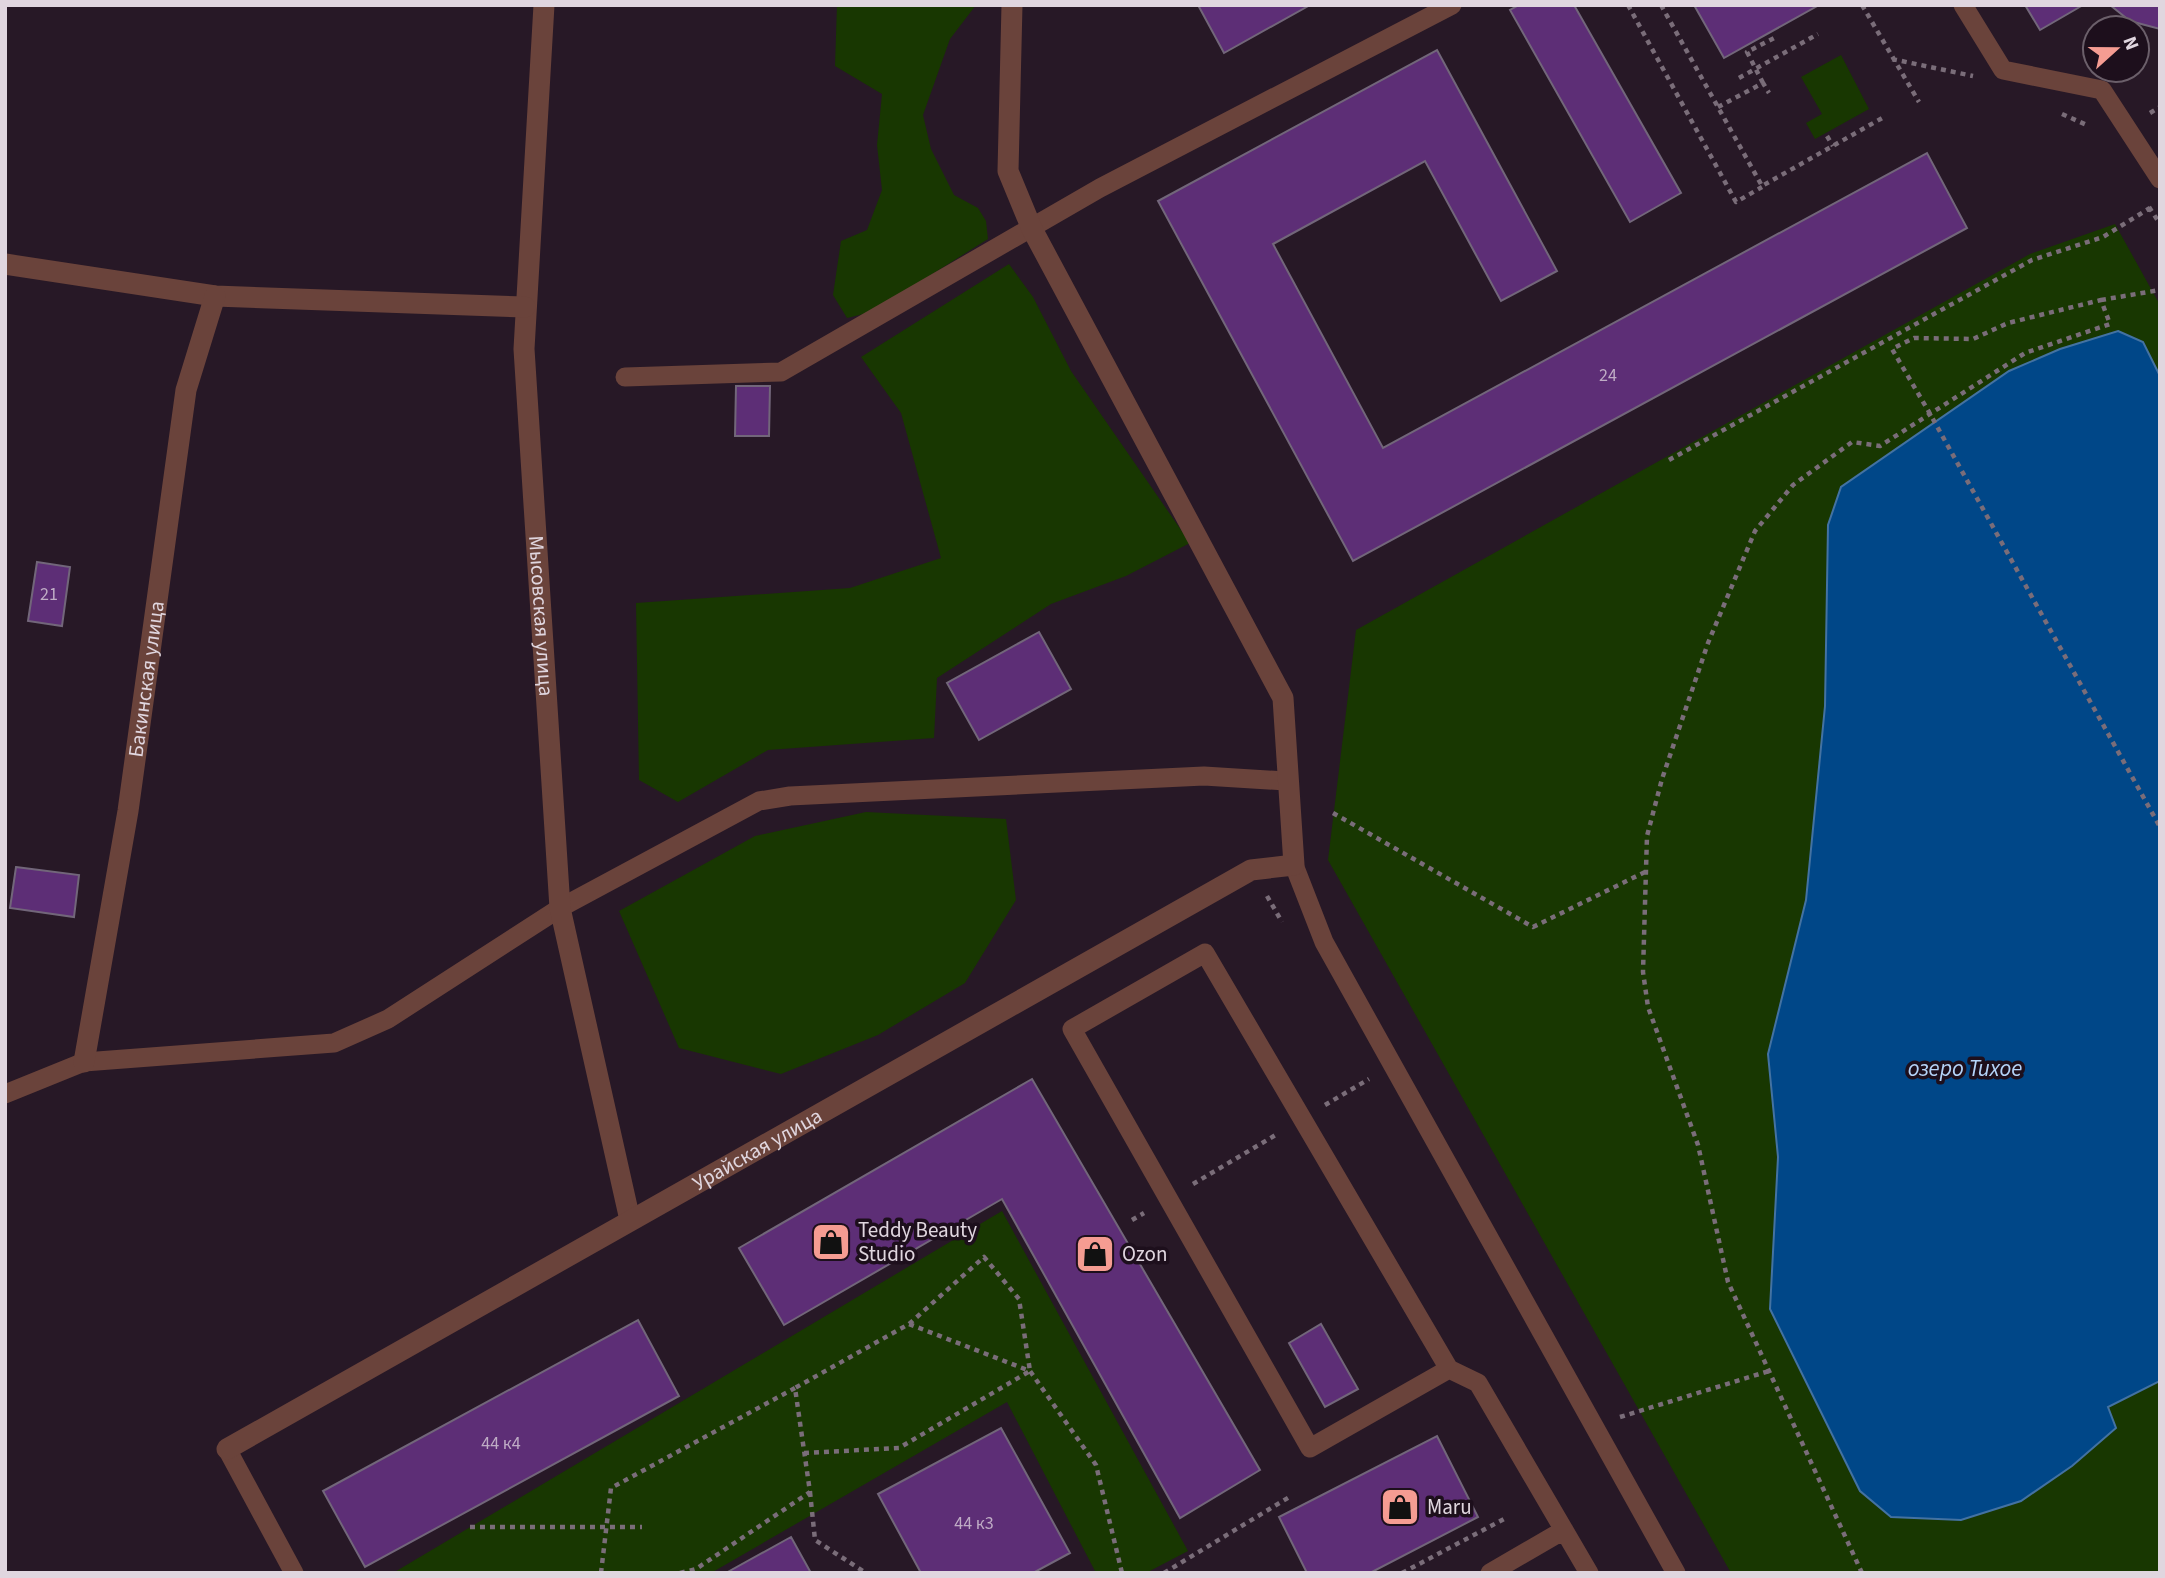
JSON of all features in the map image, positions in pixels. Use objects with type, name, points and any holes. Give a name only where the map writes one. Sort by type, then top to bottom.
[{"type":"street","name":"Мысовская улица","points":[[544,5],[524,349],[560,908],[630,1220]]},
{"type":"street","points":[[1012,5],[1008,171],[1031,229],[1283,698],[1286,782],[1294,865]]},
{"type":"street","points":[[5,264],[215,296],[525,307]]},
{"type":"street","name":"Бакинская улица","points":[[85,1062],[128,811],[186,390],[215,296]]},
{"type":"street","name":"Урайская улица","points":[[227,1449],[1251,870],[1294,865]]},
{"type":"lane","points":[[625,377],[781,372],[1100,188],[1452,5]]},
{"type":"lane","points":[[1963,5],[2003,69],[2102,90],[2160,179]]},
{"type":"lane","points":[[5,1094],[85,1062],[334,1044],[388,1019],[560,908],[760,801],[790,796],[1204,776],[1286,782]]},
{"type":"lane","points":[[1294,865],[1324,942],[1676,1573]]},
{"type":"lane","points":[[1449,1369],[1310,1448],[1072,1028],[1205,953],[1449,1369],[1478,1383],[1589,1573]]},
{"type":"lane","points":[[227,1449],[294,1573]]},
{"type":"lane","points":[[1490,1573],[1564,1530]]},
{"type":"path","points":[[1628,5],[1736,202],[1884,117]]},
{"type":"path","points":[[1661,5],[1762,187]]},
{"type":"path","points":[[1862,5],[1919,102]]},
{"type":"path","points":[[1739,78],[1818,34]]},
{"type":"path","points":[[1769,93],[1747,52],[1776,37]]},
{"type":"path","points":[[1892,59],[1979,78]]},
{"type":"path","points":[[1718,107],[1763,83]]},
{"type":"path","points":[[2053,109],[2090,127]]},
{"type":"path","points":[[1827,136],[1833,146]]},
{"type":"path","points":[[2143,197],[2160,224]]},
{"type":"path","points":[[1669,460],[2032,260],[2103,237],[2150,208]]},
{"type":"path","points":[[2160,290],[2101,300],[2008,323],[1973,339],[1914,338],[1892,349],[2160,827]]},
{"type":"path","points":[[1862,1573],[1728,1282],[1698,1145],[1648,1007],[1643,972],[1647,836],[1662,779],[1708,643],[1755,531],[1793,485],[1852,442],[1880,446],[1929,412],[2025,353],[2110,324],[2101,300]]},
{"type":"path","points":[[1333,813],[1533,927],[1647,871]]},
{"type":"path","points":[[1132,1220],[1374,1076]]},
{"type":"path","points":[[601,1573],[611,1488],[909,1324],[984,1257],[1019,1299],[1030,1371],[1096,1465],[1122,1573]]},
{"type":"path","points":[[909,1324],[1030,1371]]},
{"type":"path","points":[[804,1453],[899,1448],[1030,1371]]},
{"type":"path","points":[[1593,1425],[1769,1371]]},
{"type":"path","points":[[795,1388],[815,1540],[866,1573]]},
{"type":"path","points":[[680,1573],[696,1569],[810,1492]]},
{"type":"path","points":[[1164,1573],[1291,1496]]},
{"type":"path","points":[[1402,1573],[1504,1519]]},
{"type":"path","points":[[470,1527],[642,1527]]},
{"type":"green space","points":[[837,5],[976,5],[950,39],[923,115],[931,149],[954,195],[978,208],[986,221],[988,239],[872,312],[847,318],[833,295],[841,241],[867,230],[882,190],[877,145],[882,94],[835,66]]},
{"type":"green space","points":[[1841,55],[1869,109],[1815,139],[1806,123],[1822,114],[1801,77]]},
{"type":"green space","points":[[2115,224],[2160,305],[2160,1573],[1731,1573],[1328,860],[1356,630],[2030,254]]},
{"type":"green space","points":[[1009,264],[1033,297],[1071,371],[1190,543],[1126,576],[1051,604],[937,678],[934,738],[768,750],[678,802],[639,780],[636,603],[850,588],[941,558],[901,413],[861,357]]},
{"type":"green space","points":[[866,812],[1006,819],[1016,900],[965,983],[878,1035],[781,1074],[679,1048],[619,911],[755,836]]},
{"type":"green space","points":[[1002,1211],[1188,1551],[1146,1573],[1096,1573],[1007,1402],[711,1573],[393,1573]]},
{"type":"water","name":"озеро Тихое","points":[[2118,331],[2143,342],[2160,376],[2160,1381],[2108,1407],[2116,1428],[2072,1466],[2021,1501],[1961,1520],[1891,1517],[1860,1491],[1770,1309],[1778,1157],[1768,1054],[1806,900],[1825,706],[1828,525],[1841,487],[2009,371],[2060,349]]},
{"type":"building","points":[[1198,5],[1310,5],[1224,53]]},
{"type":"building","points":[[1519,5],[1574,5],[1681,193],[1630,222],[1510,10]]},
{"type":"building","points":[[1694,5],[1819,5],[1724,58]]},
{"type":"building","points":[[2025,5],[2083,5],[2040,30]]},
{"type":"building","points":[[2110,5],[2160,5],[2160,29],[2151,27],[2151,14],[2121,14]]},
{"type":"building","points":[[1437,50],[1557,271],[1501,301],[1425,161],[1273,244],[1383,448],[1927,153],[1967,228],[1353,561],[1158,201]]},
{"type":"building","points":[[736,386],[770,386],[769,436],[735,436]]},
{"type":"building","points":[[37,562],[70,567],[62,626],[28,621]]},
{"type":"building","points":[[1039,632],[1071,689],[979,740],[947,683]]},
{"type":"building","points":[[16,867],[79,875],[74,917],[10,908]]},
{"type":"building","points":[[1032,1079],[1260,1470],[1180,1518],[1002,1199],[784,1325],[739,1248]]},
{"type":"building","points":[[638,1320],[679,1396],[365,1567],[323,1491]]},
{"type":"building","points":[[1321,1324],[1358,1389],[1325,1407],[1289,1343]]},
{"type":"building","points":[[1001,1428],[1070,1553],[1033,1573],[921,1573],[878,1494]]},
{"type":"building","points":[[1437,1436],[1478,1517],[1370,1573],[1307,1573],[1279,1517]]},
{"type":"building","points":[[791,1537],[811,1573],[726,1573]]},
{"type":"place","name":"Teddy Beauty Studio","points":[[831,1242]]},
{"type":"place","name":"Ozon","points":[[1095,1254]]},
{"type":"place","name":"Maru","points":[[1400,1507]]}]
